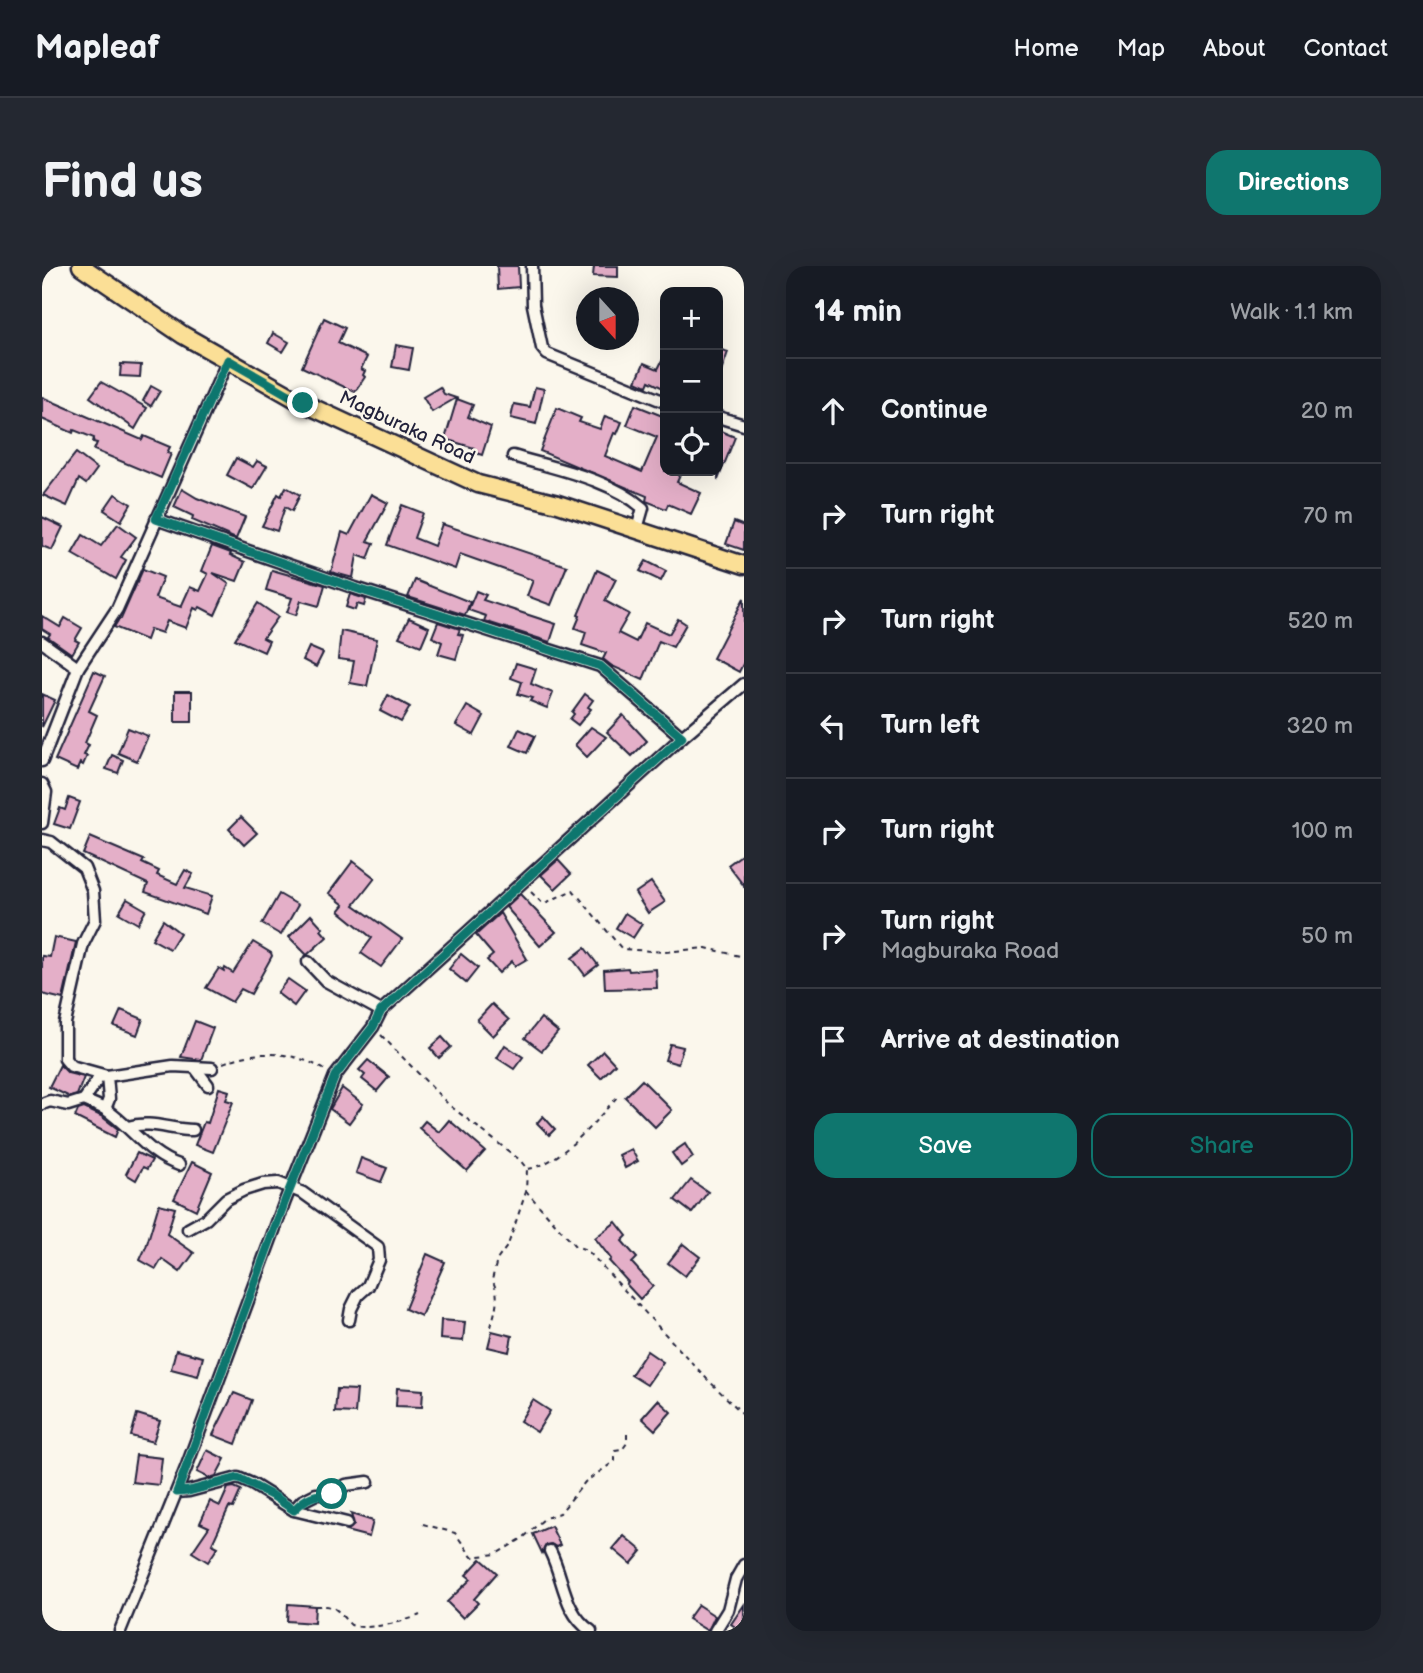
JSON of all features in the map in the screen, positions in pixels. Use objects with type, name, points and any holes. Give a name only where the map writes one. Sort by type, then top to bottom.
[{"type":"main road","name":"Magburaka Road","points":[[80,266],[183,335],[303,403],[478,484],[558,504],[744,565]]},
{"type":"street","points":[[532,266],[533,305],[542,348],[547,354],[660,400]]},
{"type":"street","points":[[42,761],[78,668],[117,609],[228,360]]},
{"type":"street","points":[[723,419],[744,425]]},
{"type":"street","points":[[513,456],[593,480],[630,497],[643,508],[637,529]]},
{"type":"street","points":[[156,519],[352,587],[600,666],[682,737]]},
{"type":"street","points":[[42,642],[78,668]]},
{"type":"street","points":[[120,1631],[177,1492],[335,1076],[373,1027],[381,1011],[682,737],[744,684]]},
{"type":"street","points":[[42,784],[46,792],[42,824],[47,841],[85,868],[93,891],[95,919],[83,944],[65,1023],[65,1059],[71,1066],[107,1076]]},
{"type":"street","points":[[308,962],[326,981],[381,1011]]},
{"type":"street","points":[[42,1104],[50,1101],[68,1105],[84,1100],[100,1076],[173,1066],[212,1068]]},
{"type":"street","points":[[195,1069],[208,1085]]},
{"type":"street","points":[[104,1109],[109,1099],[107,1076]]},
{"type":"street","points":[[84,1100],[104,1109],[128,1127],[146,1147],[178,1165]]},
{"type":"street","points":[[128,1127],[145,1124],[192,1130]]},
{"type":"street","points":[[188,1229],[206,1219],[226,1199],[263,1184],[278,1183],[303,1193],[378,1247],[379,1260],[368,1286],[358,1295],[349,1320]]},
{"type":"street","points":[[177,1492],[238,1478],[294,1510],[347,1523]]},
{"type":"street","points":[[294,1510],[302,1501],[316,1494],[332,1494],[346,1485],[368,1482]]},
{"type":"street","points":[[550,1551],[564,1596],[584,1626],[591,1631]]},
{"type":"street","points":[[715,1631],[728,1610],[736,1578],[744,1566]]},
{"type":"path","points":[[522,884],[543,904],[573,890],[622,949],[666,953],[706,948],[744,957]]},
{"type":"path","points":[[373,1027],[449,1105],[520,1160],[527,1169],[526,1191],[508,1245],[497,1260],[492,1280],[498,1299],[491,1327]]},
{"type":"path","points":[[212,1068],[263,1052],[287,1055],[335,1076]]},
{"type":"path","points":[[527,1169],[541,1167],[562,1152],[620,1095]]},
{"type":"path","points":[[526,1191],[575,1246],[587,1250],[744,1415]]},
{"type":"path","points":[[423,1524],[455,1533],[472,1557],[496,1554],[523,1538],[545,1518],[560,1513],[585,1482],[615,1461],[615,1451],[622,1450],[627,1443],[627,1433]]},
{"type":"path","points":[[315,1606],[327,1605],[339,1609],[352,1626],[379,1630],[420,1615]]},
{"type":"building","points":[[497,266],[518,266],[519,287],[498,289]]},
{"type":"building","points":[[594,266],[618,266],[618,277],[593,276]]},
{"type":"building","points":[[324,318],[345,328],[338,343],[367,357],[361,369],[365,371],[365,377],[355,392],[302,367]]},
{"type":"building","points":[[273,333],[289,342],[283,352],[268,343]]},
{"type":"building","points":[[396,345],[413,348],[409,370],[392,367]]},
{"type":"building","points":[[723,350],[728,352],[723,366]]},
{"type":"building","points":[[644,363],[658,369],[660,365],[660,386],[649,381],[647,386],[636,381]]},
{"type":"building","points":[[121,364],[141,365],[140,377],[120,376]]},
{"type":"building","points":[[101,382],[147,408],[135,429],[90,397]]},
{"type":"building","points":[[151,386],[160,391],[151,406],[143,401]]},
{"type":"building","points":[[440,387],[444,394],[456,398],[432,412],[423,397]]},
{"type":"building","points":[[535,387],[544,389],[536,424],[511,418],[514,404],[530,407]]},
{"type":"building","points":[[42,397],[142,440],[144,436],[170,447],[167,453],[171,454],[161,478],[94,450],[97,443],[93,442],[94,438],[74,430],[73,433],[42,419]]},
{"type":"building","points":[[457,399],[473,405],[468,417],[491,427],[482,455],[473,452],[474,448],[445,439]]},
{"type":"building","points":[[635,405],[660,415],[660,476],[680,476],[677,482],[701,493],[691,514],[668,504],[666,509],[646,501],[647,496],[540,451],[557,408],[581,418],[579,422],[600,429],[605,416],[622,422],[617,434],[614,433],[605,456],[642,472],[657,437],[627,425]]},
{"type":"building","points":[[723,432],[735,437],[723,467]]},
{"type":"building","points":[[76,453],[97,469],[86,484],[79,479],[67,506],[43,495]]},
{"type":"building","points":[[236,458],[253,467],[257,461],[267,466],[253,489],[227,475]]},
{"type":"building","points":[[286,487],[300,495],[292,511],[285,507],[277,531],[262,526],[278,494],[281,496]]},
{"type":"building","points":[[182,489],[197,498],[245,517],[236,539],[192,520],[193,516],[174,507]]},
{"type":"building","points":[[115,494],[131,504],[121,521],[104,510]]},
{"type":"building","points":[[371,494],[388,503],[367,541],[374,543],[368,559],[357,555],[353,578],[331,572],[342,532],[349,535]]},
{"type":"building","points":[[402,505],[423,513],[414,538],[434,546],[442,524],[567,566],[551,605],[527,596],[533,580],[460,554],[455,569],[387,545]]},
{"type":"building","points":[[42,517],[63,527],[52,550],[42,546]]},
{"type":"building","points":[[734,522],[744,526],[744,550],[726,544]]},
{"type":"building","points":[[118,524],[136,537],[121,557],[126,560],[116,579],[72,554],[83,535],[101,546]]},
{"type":"building","points":[[212,546],[245,562],[237,581],[213,573],[229,584],[215,615],[200,607],[198,610],[194,608],[186,628],[167,621],[162,633],[150,629],[146,640],[114,627],[121,619],[143,569],[163,577],[155,598],[181,607],[190,587],[200,591],[208,574],[202,571]]},
{"type":"building","points":[[646,561],[666,571],[661,581],[640,571]]},
{"type":"building","points":[[272,570],[325,585],[319,606],[301,601],[296,615],[287,612],[292,598],[266,590]]},
{"type":"building","points":[[597,570],[616,579],[605,601],[629,614],[618,633],[636,642],[645,623],[669,634],[678,619],[686,624],[673,647],[659,641],[643,680],[612,666],[603,659],[606,653],[582,645],[586,632],[575,628]]},
{"type":"building","points":[[415,580],[470,602],[465,615],[408,597]]},
{"type":"building","points":[[476,591],[486,595],[483,600],[556,624],[550,642],[484,621],[486,616],[468,610]]},
{"type":"building","points":[[350,594],[366,599],[364,606],[357,604],[355,610],[346,607]]},
{"type":"building","points":[[744,598],[744,662],[739,672],[713,658]]},
{"type":"building","points":[[258,603],[278,617],[263,638],[269,641],[264,652],[235,639]]},
{"type":"building","points":[[42,616],[60,627],[65,618],[82,628],[75,640],[79,642],[72,654],[48,637],[50,634],[42,629]]},
{"type":"building","points":[[409,618],[429,627],[421,646],[399,637]]},
{"type":"building","points":[[438,622],[460,629],[458,634],[463,635],[456,659],[438,654],[442,642],[432,637]]},
{"type":"building","points":[[341,631],[377,639],[367,686],[350,683],[354,661],[338,659]]},
{"type":"building","points":[[309,647],[323,653],[316,667],[303,660]]},
{"type":"building","points":[[516,663],[536,669],[531,684],[553,693],[547,708],[530,701],[532,698],[518,694],[522,682],[511,678]]},
{"type":"building","points":[[94,671],[105,676],[89,711],[97,715],[85,743],[89,745],[84,755],[87,756],[77,770],[55,760]]},
{"type":"building","points":[[175,691],[192,691],[192,722],[175,722]]},
{"type":"building","points":[[42,694],[55,700],[42,727]]},
{"type":"building","points":[[585,694],[593,700],[588,707],[591,709],[578,725],[570,719]]},
{"type":"building","points":[[388,695],[410,707],[401,722],[380,711]]},
{"type":"building","points":[[467,706],[484,716],[474,735],[456,725]]},
{"type":"building","points":[[623,715],[647,741],[632,756],[607,732]]},
{"type":"building","points":[[591,727],[606,737],[587,757],[575,745]]},
{"type":"building","points":[[128,728],[148,736],[137,761],[118,753]]},
{"type":"building","points":[[519,729],[535,736],[527,753],[511,746]]},
{"type":"building","points":[[112,755],[123,760],[118,773],[106,769]]},
{"type":"building","points":[[69,798],[80,802],[70,829],[54,824],[60,808],[65,810]]},
{"type":"building","points":[[241,817],[257,833],[244,845],[229,829]]},
{"type":"building","points":[[90,837],[144,860],[142,863],[159,871],[157,875],[177,884],[185,870],[193,874],[185,888],[212,896],[206,914],[145,892],[148,884],[83,854]]},
{"type":"building","points":[[744,853],[744,886],[728,865]]},
{"type":"building","points":[[558,860],[571,874],[555,889],[541,875]]},
{"type":"building","points":[[353,861],[375,878],[354,905],[402,939],[381,967],[361,953],[372,938],[339,911],[344,905],[329,893]]},
{"type":"building","points":[[651,882],[665,902],[648,913],[635,893]]},
{"type":"building","points":[[279,894],[298,905],[281,935],[262,924]]},
{"type":"building","points":[[520,894],[556,932],[540,946],[506,907]]},
{"type":"building","points":[[127,899],[146,910],[138,924],[119,913]]},
{"type":"building","points":[[500,913],[527,959],[515,966],[512,961],[499,973],[487,960],[493,955],[476,935]]},
{"type":"building","points":[[625,913],[642,924],[633,938],[616,928]]},
{"type":"building","points":[[311,915],[327,937],[307,955],[289,937]]},
{"type":"building","points":[[163,920],[180,933],[170,949],[152,939]]},
{"type":"building","points":[[54,937],[76,942],[63,999],[42,994],[42,956],[50,957]]},
{"type":"building","points":[[253,942],[272,956],[251,994],[241,989],[232,1002],[206,988],[219,968],[233,973]]},
{"type":"building","points":[[585,948],[598,965],[585,975],[572,958]]},
{"type":"building","points":[[461,954],[478,968],[466,983],[449,969]]},
{"type":"building","points":[[628,968],[629,971],[656,969],[657,988],[605,989],[604,970]]},
{"type":"building","points":[[288,979],[305,991],[294,1006],[277,993]]},
{"type":"building","points":[[492,1004],[509,1020],[493,1036],[477,1020]]},
{"type":"building","points":[[121,1010],[143,1019],[137,1035],[114,1026]]},
{"type":"building","points":[[541,1018],[558,1032],[542,1051],[525,1038]]},
{"type":"building","points":[[195,1021],[213,1028],[201,1060],[181,1057]]},
{"type":"building","points":[[442,1037],[451,1047],[439,1058],[430,1048]]},
{"type":"building","points":[[670,1044],[683,1047],[678,1064],[665,1060]]},
{"type":"building","points":[[505,1045],[523,1057],[514,1069],[497,1058]]},
{"type":"building","points":[[603,1051],[615,1064],[601,1078],[588,1065]]},
{"type":"building","points":[[368,1060],[389,1077],[377,1091],[362,1079],[365,1075],[359,1070]]},
{"type":"building","points":[[60,1065],[68,1073],[84,1077],[77,1095],[70,1097],[49,1087]]},
{"type":"building","points":[[642,1080],[672,1110],[655,1127],[625,1097]]},
{"type":"building","points":[[219,1088],[229,1091],[226,1100],[233,1102],[213,1152],[195,1145],[204,1122],[208,1123]]},
{"type":"building","points":[[342,1088],[363,1104],[349,1123],[330,1109]]},
{"type":"building","points":[[84,1108],[101,1116],[118,1129],[115,1137],[75,1117],[78,1110]]},
{"type":"building","points":[[543,1116],[555,1129],[549,1135],[537,1123]]},
{"type":"building","points":[[449,1120],[485,1151],[467,1171],[419,1128],[425,1121],[439,1132]]},
{"type":"building","points":[[685,1144],[693,1157],[681,1166],[672,1153]]},
{"type":"building","points":[[631,1149],[638,1161],[625,1168],[619,1155]]},
{"type":"building","points":[[137,1153],[152,1160],[147,1169],[143,1167],[136,1180],[126,1174]]},
{"type":"building","points":[[361,1158],[387,1168],[381,1182],[356,1173]]},
{"type":"building","points":[[192,1162],[212,1172],[196,1210],[174,1199]]},
{"type":"building","points":[[691,1180],[708,1192],[692,1213],[675,1200]]},
{"type":"building","points":[[159,1204],[175,1208],[167,1234],[194,1253],[180,1272],[162,1259],[156,1269],[140,1260]]},
{"type":"building","points":[[616,1222],[627,1236],[622,1241],[637,1258],[632,1263],[653,1286],[640,1299],[609,1261],[611,1259],[595,1238]]},
{"type":"building","points":[[683,1244],[700,1257],[685,1276],[668,1263]]},
{"type":"building","points":[[427,1254],[445,1262],[421,1316],[405,1309]]},
{"type":"building","points":[[441,1320],[465,1322],[463,1341],[440,1339]]},
{"type":"building","points":[[492,1331],[512,1336],[509,1352],[488,1347]]},
{"type":"building","points":[[176,1350],[203,1357],[198,1376],[171,1369]]},
{"type":"building","points":[[647,1351],[663,1362],[647,1385],[631,1375]]},
{"type":"building","points":[[397,1388],[423,1390],[422,1407],[396,1406]]},
{"type":"building","points":[[337,1389],[357,1390],[355,1413],[335,1412]]},
{"type":"building","points":[[234,1393],[252,1400],[236,1444],[213,1435]]},
{"type":"building","points":[[533,1400],[550,1411],[537,1432],[520,1421]]},
{"type":"building","points":[[658,1400],[671,1412],[655,1430],[642,1418]]},
{"type":"building","points":[[137,1414],[160,1421],[153,1442],[131,1436]]},
{"type":"building","points":[[207,1450],[225,1459],[216,1476],[209,1478],[197,1472]]},
{"type":"building","points":[[136,1455],[162,1458],[159,1485],[132,1482]]},
{"type":"building","points":[[228,1488],[241,1490],[233,1508],[229,1507],[212,1544],[218,1547],[208,1562],[192,1552],[209,1527],[200,1523],[210,1501],[220,1506]]},
{"type":"building","points":[[351,1514],[373,1521],[369,1537],[346,1531],[354,1525]]},
{"type":"building","points":[[551,1526],[560,1545],[546,1545],[542,1553],[533,1534]]},
{"type":"building","points":[[624,1536],[642,1551],[631,1564],[613,1549]]},
{"type":"building","points":[[481,1559],[497,1573],[474,1599],[478,1603],[463,1618],[447,1602],[471,1579],[466,1575]]},
{"type":"building","points":[[288,1604],[315,1606],[314,1623],[287,1621]]},
{"type":"building","points":[[698,1605],[715,1616],[708,1631],[688,1619]]},
{"type":"building","points":[[744,1605],[744,1631],[741,1631],[731,1624]]},
{"type":"route","points":[[303,403],[228,360],[156,519],[352,587],[600,666],[682,737],[381,1011],[373,1027],[335,1076],[285,1201],[177,1492],[238,1478],[294,1510],[302,1501],[316,1494],[332,1494]]}]
